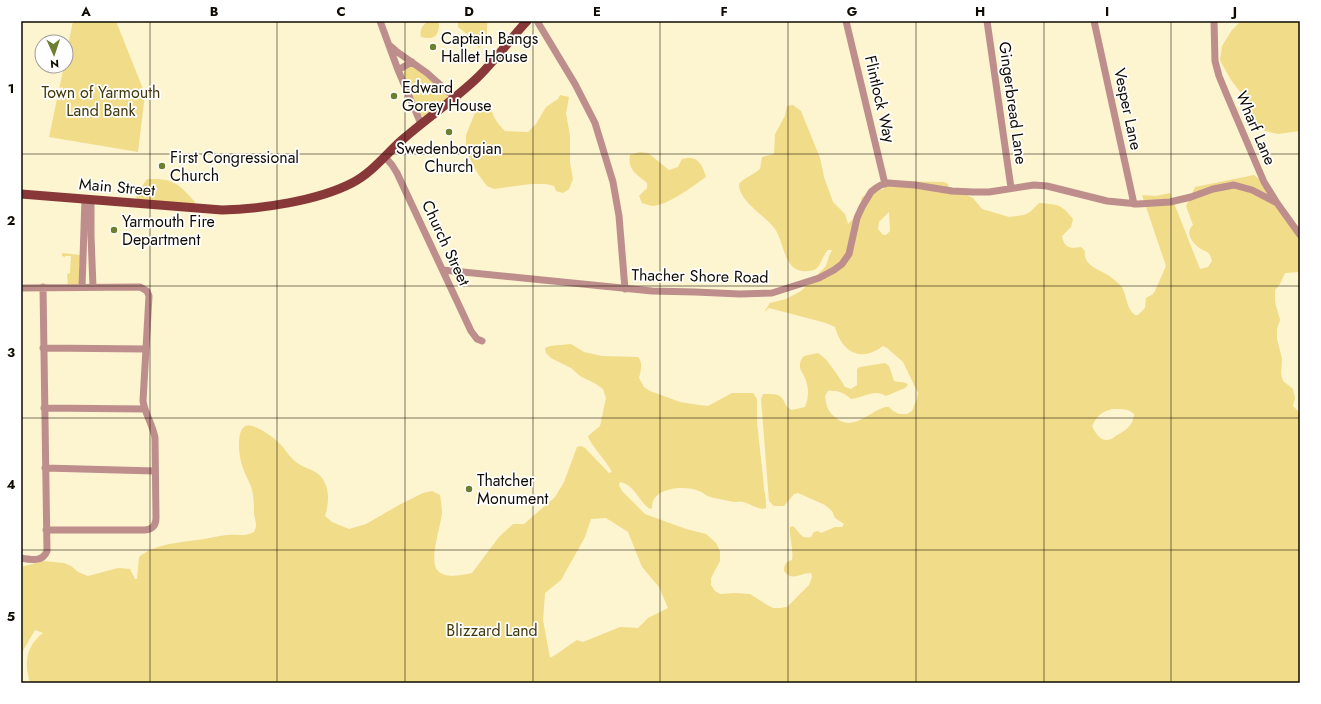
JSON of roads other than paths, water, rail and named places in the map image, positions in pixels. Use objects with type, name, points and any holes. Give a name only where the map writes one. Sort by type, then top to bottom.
[{"type":"main road","name":"Main Street","points":[[21,194],[222,210],[269,206],[306,198],[344,186],[365,175],[421,124],[483,72],[527,21]]},
{"type":"street","points":[[380,21],[398,70],[421,124]]},
{"type":"street","points":[[537,21],[575,84],[595,123],[613,182],[619,216],[625,288]]},
{"type":"street","name":"Flintlock Way","points":[[846,21],[885,184]]},
{"type":"street","name":"Gingerbread Lane","points":[[987,21],[1011,188]]},
{"type":"street","name":"Vesper Lane","points":[[1094,21],[1134,204]]},
{"type":"street","name":"Wharf Lane","points":[[1214,21],[1214,52],[1219,76],[1264,182],[1300,235]]},
{"type":"street","points":[[388,43],[394,50],[427,72],[454,97]]},
{"type":"street","points":[[398,70],[412,62]]},
{"type":"street","name":"Church Street","points":[[385,157],[397,173],[471,331],[477,339],[482,341]]},
{"type":"street","points":[[1252,190],[1260,187],[1264,182]]},
{"type":"street","points":[[885,184],[896,183],[952,191],[973,192],[989,192],[1034,185],[1050,186],[1107,200],[1134,204],[1159,204],[1191,197],[1213,189],[1239,186],[1252,190],[1277,203]]},
{"type":"street","name":"Thacher Shore Road","points":[[443,270],[652,291],[762,294],[787,289],[819,278],[834,270],[845,261],[850,250],[856,222],[860,212],[872,192],[879,186],[885,184]]},
{"type":"street","points":[[82,287],[88,200]]},
{"type":"street","points":[[88,200],[93,288]]},
{"type":"street","points":[[21,558],[37,560],[43,557],[47,551],[43,287]]},
{"type":"street","points":[[21,288],[137,287],[145,290],[149,296],[143,398],[144,409],[154,436],[156,518],[153,528],[145,530],[46,530]]},
{"type":"street","points":[[44,348],[146,349]]},
{"type":"street","points":[[44,408],[144,409]]},
{"type":"street","points":[[45,468],[155,471]]},
{"type":"place","name":"Captain Bangs Hallet House","points":[[433,47]]},
{"type":"place","name":"Edward Gorey House","points":[[394,96]]},
{"type":"place","name":"Swedenborgian Church","points":[[449,132]]},
{"type":"place","name":"First Congressional Church","points":[[162,166]]},
{"type":"place","name":"Yarmouth Fire Department","points":[[114,230]]},
{"type":"place","name":"Thatcher Monument","points":[[469,489]]},
{"type":"park label","name":"Town of Yarmouth Land Bank","points":[[101,101]]},
{"type":"park label","name":"Blizzard Land","points":[[492,630]]}]
